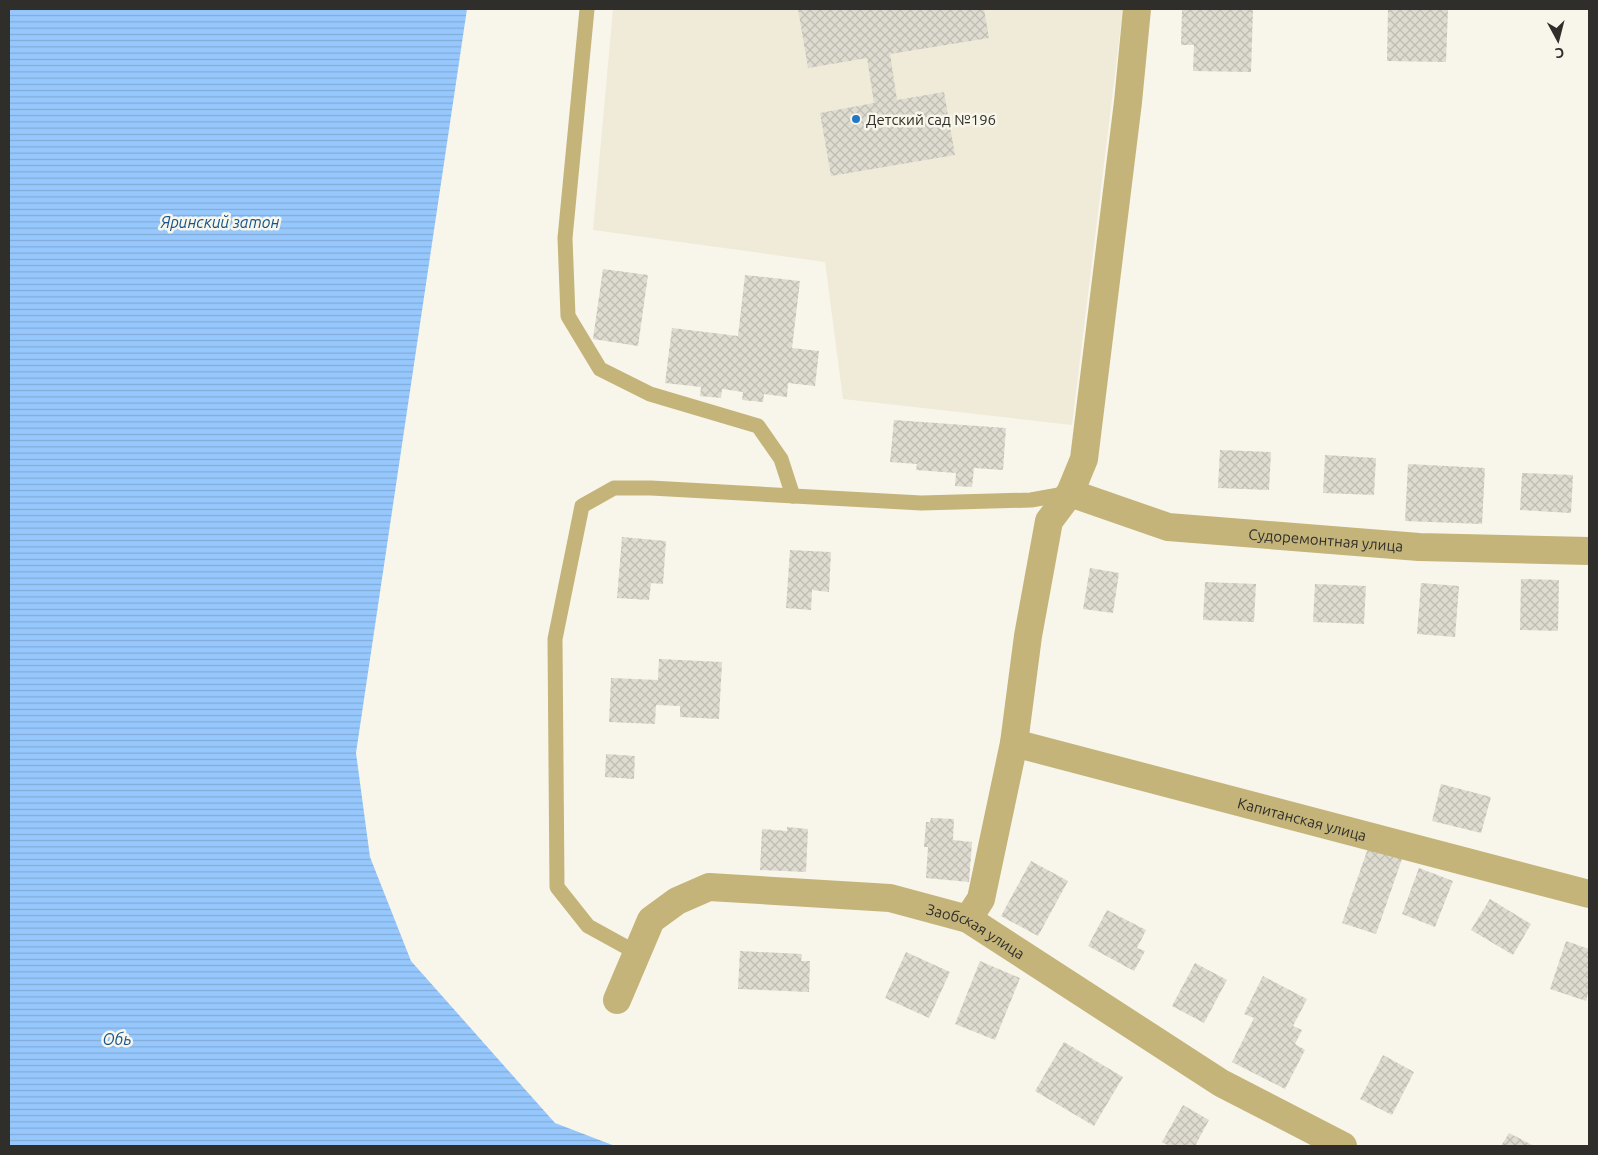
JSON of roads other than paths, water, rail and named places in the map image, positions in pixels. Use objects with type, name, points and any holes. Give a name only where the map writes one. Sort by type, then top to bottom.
[{"type":"street","points":[[968,919],[981,899],[1014,743],[1028,636],[1049,521],[1070,493],[1084,459],[1128,102],[1137,9]]},
{"type":"street","name":"Судоремонтная улица","points":[[1070,493],[1168,527],[1419,547],[1589,551]]},
{"type":"street","name":"Капитанская улица","points":[[1014,743],[1589,894]]},
{"type":"street","name":"Заобская улица","points":[[617,1000],[651,920],[677,901],[709,887],[890,898],[968,919],[1221,1083],[1343,1146]]},
{"type":"lane","points":[[587,9],[565,238],[568,316],[600,369],[650,394],[758,426],[781,459],[793,496]]},
{"type":"lane","points":[[637,953],[588,926],[557,887],[555,639],[582,506],[614,488],[650,488],[921,503],[1031,500],[1070,493]]},
{"type":"water","name":"Яринский затон","points":[[9,9],[467,9],[356,753],[370,857],[411,961],[555,1123],[615,1146],[9,1146]]},
{"type":"place","name":"Детский сад №196","points":[[856,119]]},
{"type":"water label","name":"Обь","points":[[117,1039]]}]
